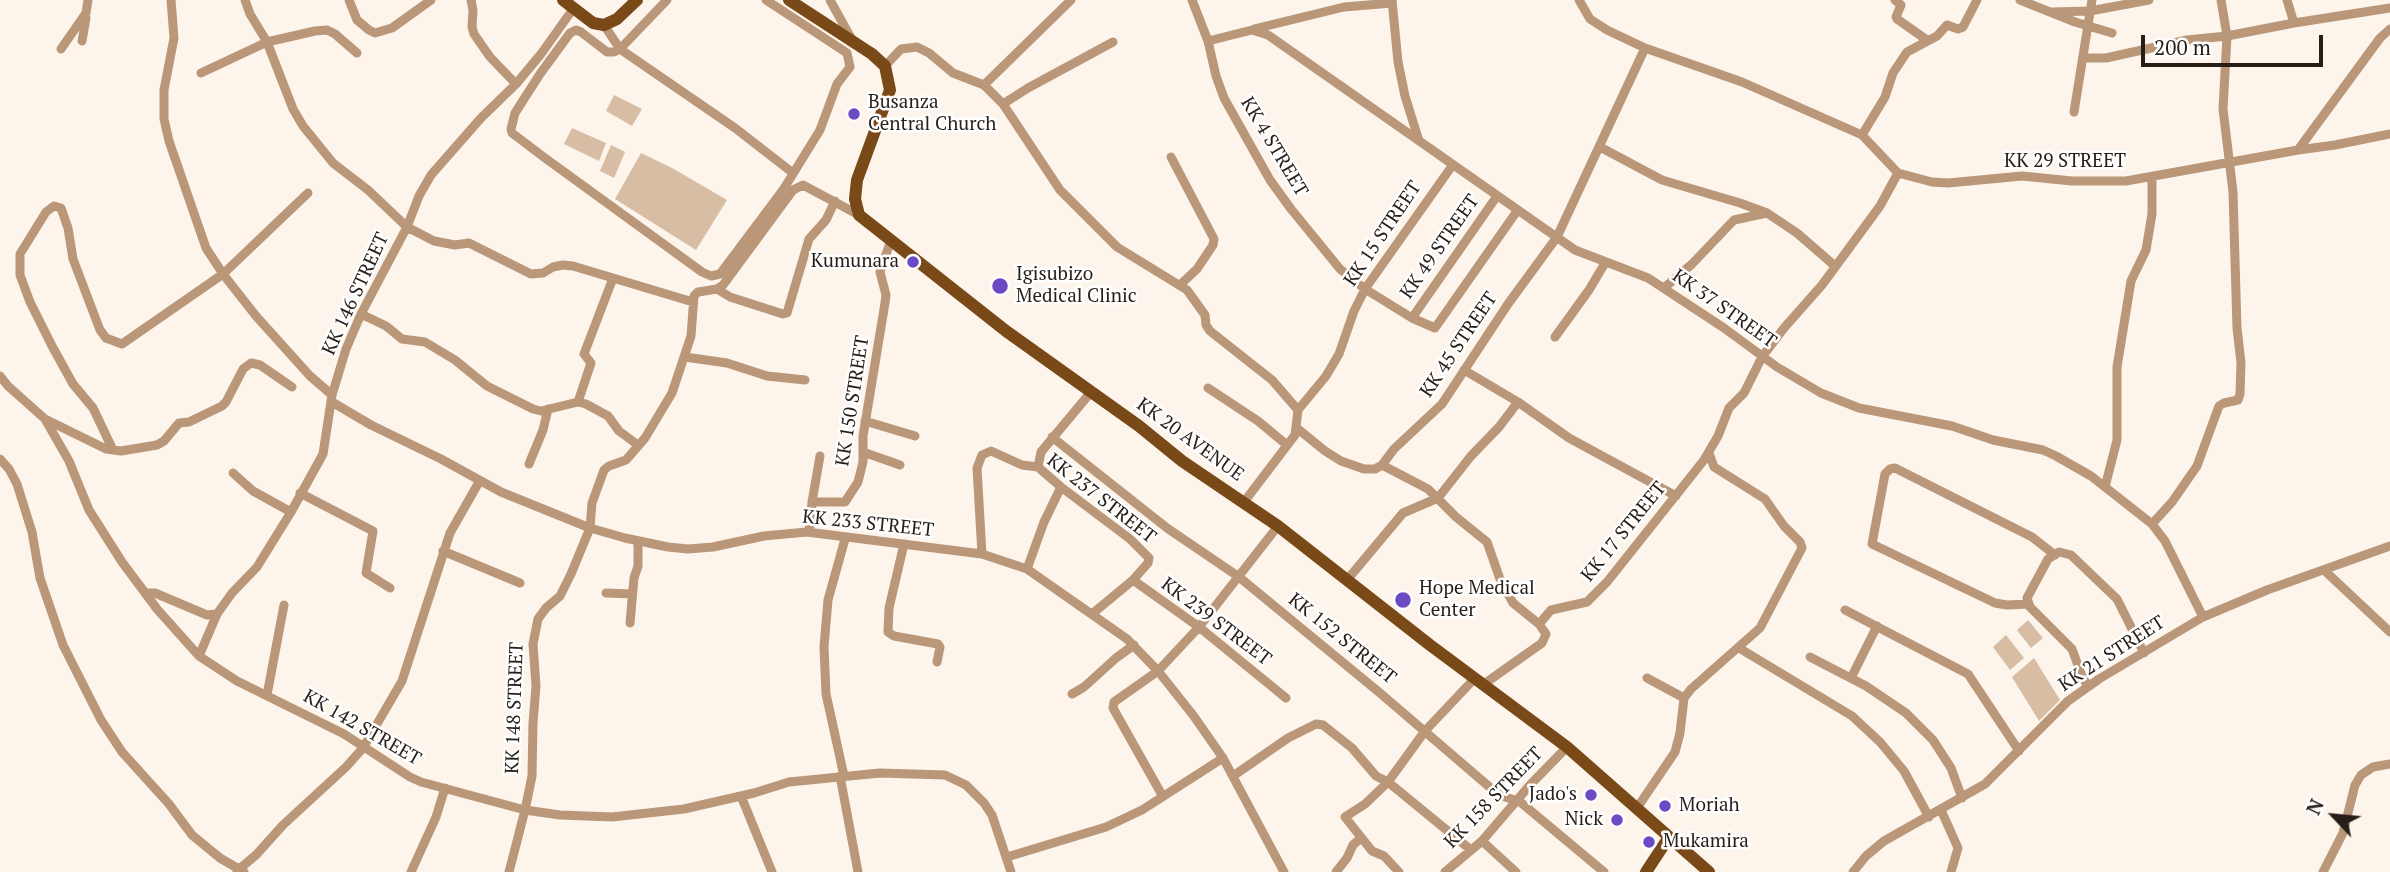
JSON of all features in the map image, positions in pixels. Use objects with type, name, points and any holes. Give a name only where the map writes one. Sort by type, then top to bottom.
[{"type":"main road","points":[[568,5],[593,23],[604,25],[617,19],[637,0]]},
{"type":"main road","points":[[789,0],[885,66],[890,90],[857,180],[855,199],[859,215]]},
{"type":"main road","name":"KK 20 AVENUE","points":[[859,215],[1006,331],[1182,461],[1278,526],[1567,747],[1709,872]]},
{"type":"main road","points":[[1646,872],[1669,837]]},
{"type":"street","points":[[82,41],[88,0]]},
{"type":"street","name":"KK 233 STREET","points":[[171,0],[174,38],[164,90],[164,119],[206,248],[256,316],[332,398],[371,425],[441,459],[479,482],[590,528],[638,541],[688,549],[713,547],[764,536],[807,532],[845,539],[982,554],[1027,569],[1134,645],[1158,671],[1223,758],[1284,872]]},
{"type":"street","points":[[245,0],[267,42],[293,109],[308,133],[333,163],[368,190],[407,227],[434,241],[474,245],[531,274],[563,265],[693,302],[698,292],[717,289],[723,285],[793,190],[803,185],[859,215]]},
{"type":"street","points":[[349,0],[357,20],[376,33],[392,28],[431,0]]},
{"type":"street","points":[[471,0],[474,34],[490,57],[516,85]]},
{"type":"street","points":[[667,0],[620,49],[607,52],[581,32],[576,30],[570,33],[515,113],[511,122],[512,133],[711,276],[720,274],[783,190],[820,130],[836,86],[851,63],[840,48],[766,0]]},
{"type":"street","points":[[830,0],[853,42]]},
{"type":"street","points":[[984,85],[1071,0]]},
{"type":"street","name":"KK 4 STREET","points":[[1192,0],[1208,41],[1224,98],[1270,180],[1340,268],[1365,289],[1412,318]]},
{"type":"street","points":[[1579,0],[1590,19],[1645,48],[1731,78],[1861,135],[1898,173]]},
{"type":"street","points":[[1895,0],[1901,5],[1897,19],[1927,40]]},
{"type":"street","points":[[1861,135],[1885,97],[1901,59],[1910,49],[1937,36],[1947,25],[1958,29],[1963,27],[1977,0]]},
{"type":"street","points":[[2020,0],[2112,33]]},
{"type":"street","points":[[2074,112],[2092,0]]},
{"type":"street","points":[[2052,12],[2090,11],[2149,0]]},
{"type":"street","points":[[2152,524],[2172,502],[2197,466],[2219,406],[2239,397],[2241,363],[2230,162],[2223,109],[2227,36],[2221,0]]},
{"type":"street","points":[[2287,0],[2294,23]]},
{"type":"street","points":[[1208,41],[1344,7],[1392,2],[1398,62],[1419,141]]},
{"type":"street","name":"KK 146 STREET","points":[[198,656],[217,614],[257,567],[323,454],[341,362],[361,314],[407,227],[431,174],[481,118],[516,85],[541,54],[568,5]]},
{"type":"street","points":[[2084,58],[2106,58],[2187,40],[2227,36],[2390,8]]},
{"type":"street","points":[[61,49],[86,13]]},
{"type":"street","points":[[604,25],[620,49],[736,128],[793,173]]},
{"type":"street","points":[[2298,150],[2380,38],[2390,29]]},
{"type":"street","points":[[201,74],[267,42],[315,31],[327,30],[335,34],[357,53]]},
{"type":"street","name":"KK 37 STREET","points":[[1252,30],[1268,35],[1452,166],[1582,254],[1628,269],[1664,288],[1791,376],[1838,401],[1859,408],[1952,426],[1993,440],[2043,450],[2075,466],[2152,524],[2165,541],[2203,617]]},
{"type":"street","points":[[1003,104],[1113,42]]},
{"type":"street","points":[[885,66],[901,49],[917,47],[953,73],[984,85],[1003,104],[1060,190],[1118,247],[1181,284],[1195,297],[1210,331],[1272,380],[1298,410],[1298,429],[1244,502]]},
{"type":"street","name":"KK 45 STREET","points":[[1382,465],[1394,449],[1436,411],[1532,269],[1557,237],[1645,48]]},
{"type":"street","name":"KK 29 STREET","points":[[1898,173],[1932,182],[1948,183],[2009,177],[2126,181],[2390,134]]},
{"type":"street","points":[[1600,147],[1662,180],[1767,213],[1797,233],[1835,266]]},
{"type":"street","points":[[1171,157],[1214,239],[1197,269],[1181,284]]},
{"type":"street","name":"KK 15 STREET","points":[[1298,410],[1311,397],[1339,354],[1365,289],[1452,166]]},
{"type":"street","name":"KK 17 STREET","points":[[1539,624],[1555,607],[1569,608],[1596,596],[1709,453],[1729,408],[1744,393],[1762,357],[1883,202],[1898,173]]},
{"type":"street","points":[[2105,487],[2117,440],[2117,367],[2130,288],[2146,250],[2153,205],[2152,178]]},
{"type":"street","points":[[113,450],[97,415],[73,384],[56,355],[30,302],[19,265],[20,254],[29,237],[51,207],[61,208],[74,259],[100,330],[106,338],[122,344],[223,274],[308,193]]},
{"type":"street","name":"KK 49 STREET","points":[[1412,318],[1497,196]]},
{"type":"street","points":[[717,289],[730,297],[787,313],[809,239],[826,220],[835,201]]},
{"type":"street","points":[[1412,318],[1431,327],[1437,326],[1517,211]]},
{"type":"street","points":[[1664,288],[1692,264],[1734,220],[1767,213]]},
{"type":"street","name":"KK 150 STREET","points":[[812,502],[845,502],[858,482],[863,462],[865,421],[886,303],[880,272],[891,240]]},
{"type":"street","points":[[1555,337],[1605,263]]},
{"type":"street","points":[[578,402],[590,363],[584,354],[613,278]]},
{"type":"street","name":"KK 148 STREET","points":[[509,872],[526,810],[533,758],[536,686],[534,636],[542,612],[555,601],[565,587],[590,528],[592,503],[604,470],[626,460],[649,432],[671,393],[691,336],[693,302]]},
{"type":"street","points":[[361,314],[386,326],[402,339],[425,342],[455,360],[487,386],[524,405],[541,411],[578,402],[586,404],[608,416],[619,430],[638,445]]},
{"type":"street","points":[[685,357],[727,363],[767,376],[805,380]]},
{"type":"street","points":[[45,419],[88,440],[121,451],[157,445],[179,423],[189,422],[222,406],[243,369],[251,363],[260,365],[292,387]]},
{"type":"street","points":[[1464,370],[1518,402],[1569,438],[1675,496]]},
{"type":"street","name":"KK 142 STREET","points":[[0,376],[45,419],[69,461],[89,510],[122,562],[157,609],[198,656],[223,674],[344,734],[411,777],[526,810],[560,815],[612,817],[684,809],[789,782],[906,772],[945,775],[977,794],[984,803],[992,815],[1011,872]]},
{"type":"street","points":[[1208,388],[1258,421],[1287,445]]},
{"type":"street","points":[[1038,467],[1041,452],[1091,392]]},
{"type":"street","points":[[1347,580],[1403,513],[1438,498],[1471,456],[1500,427],[1518,402]]},
{"type":"street","points":[[529,464],[543,430],[548,409]]},
{"type":"street","points":[[865,421],[915,436]]},
{"type":"street","points":[[1298,429],[1325,452],[1349,464],[1375,469],[1382,465],[1421,484],[1438,498],[1456,517],[1487,542],[1500,579],[1513,603],[1539,624],[1546,634],[1542,643],[1480,681],[1425,731],[1388,782],[1365,804],[1345,816],[1372,851],[1384,856],[1399,872]]},
{"type":"street","name":"KK 152 STREET","points":[[1052,437],[1167,528],[1239,577],[1493,790],[1519,801],[1604,872]]},
{"type":"street","name":"KK 237 STREET","points":[[982,554],[977,468],[982,455],[991,451],[1022,465],[1038,467],[1149,556],[1148,563],[1133,580]]},
{"type":"street","points":[[863,452],[900,465]]},
{"type":"street","points":[[1637,808],[1675,752],[1681,733],[1684,698],[1760,628],[1803,546],[1784,526],[1765,499],[1714,467],[1709,453]]},
{"type":"street","points":[[807,532],[810,527],[820,456]]},
{"type":"street","points":[[0,458],[17,484],[32,532],[43,586],[63,645],[100,720],[122,752],[169,804],[192,835],[240,871],[283,825],[363,748],[402,681],[443,551],[459,515],[479,482]]},
{"type":"street","points":[[2029,604],[2007,606],[1995,603],[1872,544],[1885,474],[1895,467],[2032,537],[2055,555]]},
{"type":"street","points":[[233,473],[253,491],[291,512]]},
{"type":"street","points":[[1027,569],[1044,522],[1061,487]]},
{"type":"street","points":[[300,493],[373,531],[366,573],[390,588]]},
{"type":"street","points":[[1162,795],[1113,706],[1116,700],[1158,671],[1199,627],[1278,526]]},
{"type":"street","points":[[845,539],[828,600],[824,647],[826,694],[858,872]]},
{"type":"street","points":[[630,623],[634,578],[638,566],[638,541]]},
{"type":"street","points":[[904,544],[890,608],[888,632],[890,635],[938,644],[940,647],[937,663]]},
{"type":"street","name":"KK 21 STREET","points":[[1853,872],[1875,847],[1985,784],[2068,701],[2089,686],[2203,617],[2267,590],[2390,546]]},
{"type":"street","points":[[443,551],[520,583]]},
{"type":"street","points":[[2089,686],[2083,679],[2072,649],[2029,604],[2027,598],[2048,559],[2059,552],[2071,555],[2117,599],[2144,653]]},
{"type":"street","points":[[2325,571],[2390,632]]},
{"type":"street","name":"KK 239 STREET","points":[[1092,614],[1133,580],[1199,627],[1286,698]]},
{"type":"street","points":[[147,593],[155,593],[207,615],[217,614]]},
{"type":"street","points":[[606,593],[632,594]]},
{"type":"street","points":[[267,695],[284,606]]},
{"type":"street","points":[[1845,610],[1968,674],[2019,751]]},
{"type":"street","points":[[1851,678],[1877,626]]},
{"type":"street","points":[[1072,694],[1134,645]]},
{"type":"street","points":[[1739,648],[1852,716],[1880,742],[1904,771],[1929,817]]},
{"type":"street","points":[[1810,657],[1866,686],[1906,713],[1933,740],[1951,768],[1962,798]]},
{"type":"street","points":[[1647,678],[1684,698]]},
{"type":"street","points":[[1233,776],[1288,737],[1320,724],[1352,748],[1376,776],[1388,782],[1471,850]]},
{"type":"street","name":"KK 158 STREET","points":[[1445,872],[1482,841],[1567,747]]},
{"type":"street","points":[[1007,857],[1106,827],[1142,810],[1223,758]]},
{"type":"street","points":[[2323,872],[2343,833],[2355,785],[2361,775],[2373,767],[2390,764]]},
{"type":"street","points":[[411,872],[436,817],[445,788]]},
{"type":"street","points":[[741,796],[772,872]]},
{"type":"street","points":[[1941,810],[1958,848],[1951,872]]},
{"type":"street","points":[[1336,872],[1353,845],[1361,838]]},
{"type":"street","points":[[1482,841],[1516,872]]},
{"type":"shaded area","points":[[614,95],[642,109],[632,126],[606,111]]},
{"type":"shaded area","points":[[572,128],[606,143],[599,161],[564,144]]},
{"type":"shaded area","points":[[611,145],[625,152],[614,178],[600,171]]},
{"type":"shaded area","points":[[641,153],[727,200],[696,250],[615,199]]},
{"type":"shaded area","points":[[2028,620],[2043,638],[2031,648],[2017,630]]},
{"type":"shaded area","points":[[2006,635],[2024,658],[2010,670],[1993,647]]},
{"type":"shaded area","points":[[2034,658],[2060,700],[2039,721],[2012,677]]},
{"type":"place","name":"Busanza Central Church","points":[[854,114]]},
{"type":"place","name":"Kumunara","points":[[913,262]]},
{"type":"place","name":"Igisubizo Medical Clinic","points":[[1000,286]]},
{"type":"place","name":"Hope Medical Center","points":[[1403,600]]},
{"type":"place","name":"Jado's","points":[[1591,795]]},
{"type":"place","name":"Moriah","points":[[1665,806]]},
{"type":"place","name":"Nick","points":[[1617,820]]},
{"type":"place","name":"Mukamira","points":[[1649,842]]}]
